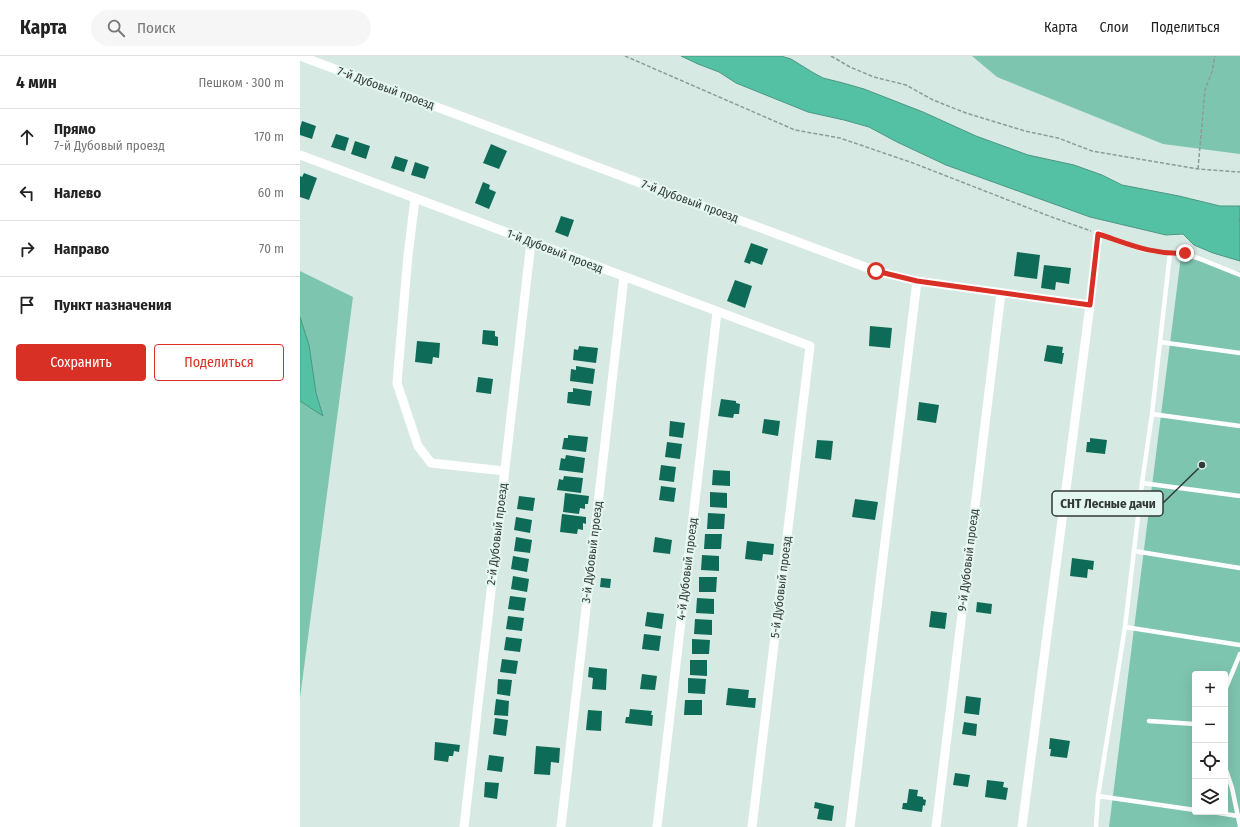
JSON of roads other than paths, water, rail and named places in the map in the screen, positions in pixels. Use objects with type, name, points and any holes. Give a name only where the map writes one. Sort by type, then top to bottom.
[{"type":"street","name":"7-й Дубовый проезд","points":[[300,56],[876,271],[917,281],[1090,305]]},
{"type":"street","name":"1-й Дубовый проезд","points":[[300,155],[810,346]]},
{"type":"street","points":[[415,199],[408,255],[397,383],[418,446],[432,463],[505,471]]},
{"type":"street","points":[[1022,827],[1098,234]]},
{"type":"street","name":"2-й Дубовый проезд","points":[[464,827],[531,242]]},
{"type":"street","name":"3-й Дубовый проезд","points":[[561,827],[624,277]]},
{"type":"street","points":[[850,827],[917,281]]},
{"type":"street","name":"9-й Дубовый проезд","points":[[936,827],[1001,293]]},
{"type":"street","name":"4-й Дубовый проезд","points":[[657,827],[717,312]]},
{"type":"street","name":"5-й Дубовый проезд","points":[[752,827],[810,346]]},
{"type":"lane","points":[[1098,234],[1144,250],[1170,254],[1185,253],[1240,275]]},
{"type":"lane","points":[[1096,827],[1098,796],[1125,627],[1142,483],[1152,414],[1170,254]]},
{"type":"lane","points":[[1160,342],[1240,353]]},
{"type":"lane","points":[[1152,414],[1240,426]]},
{"type":"lane","points":[[1142,483],[1240,496]]},
{"type":"lane","points":[[1134,551],[1240,568]]},
{"type":"lane","points":[[1125,627],[1240,645]]},
{"type":"lane","points":[[1228,683],[1240,654]]},
{"type":"lane","points":[[1149,721],[1192,724]]},
{"type":"lane","points":[[1228,776],[1240,826]]},
{"type":"lane","points":[[1098,796],[1192,810]]},
{"type":"lane","points":[[1228,814],[1238,816]]},
{"type":"place","name":"СНТ Лесные дачи","points":[[1202,465]]}]
